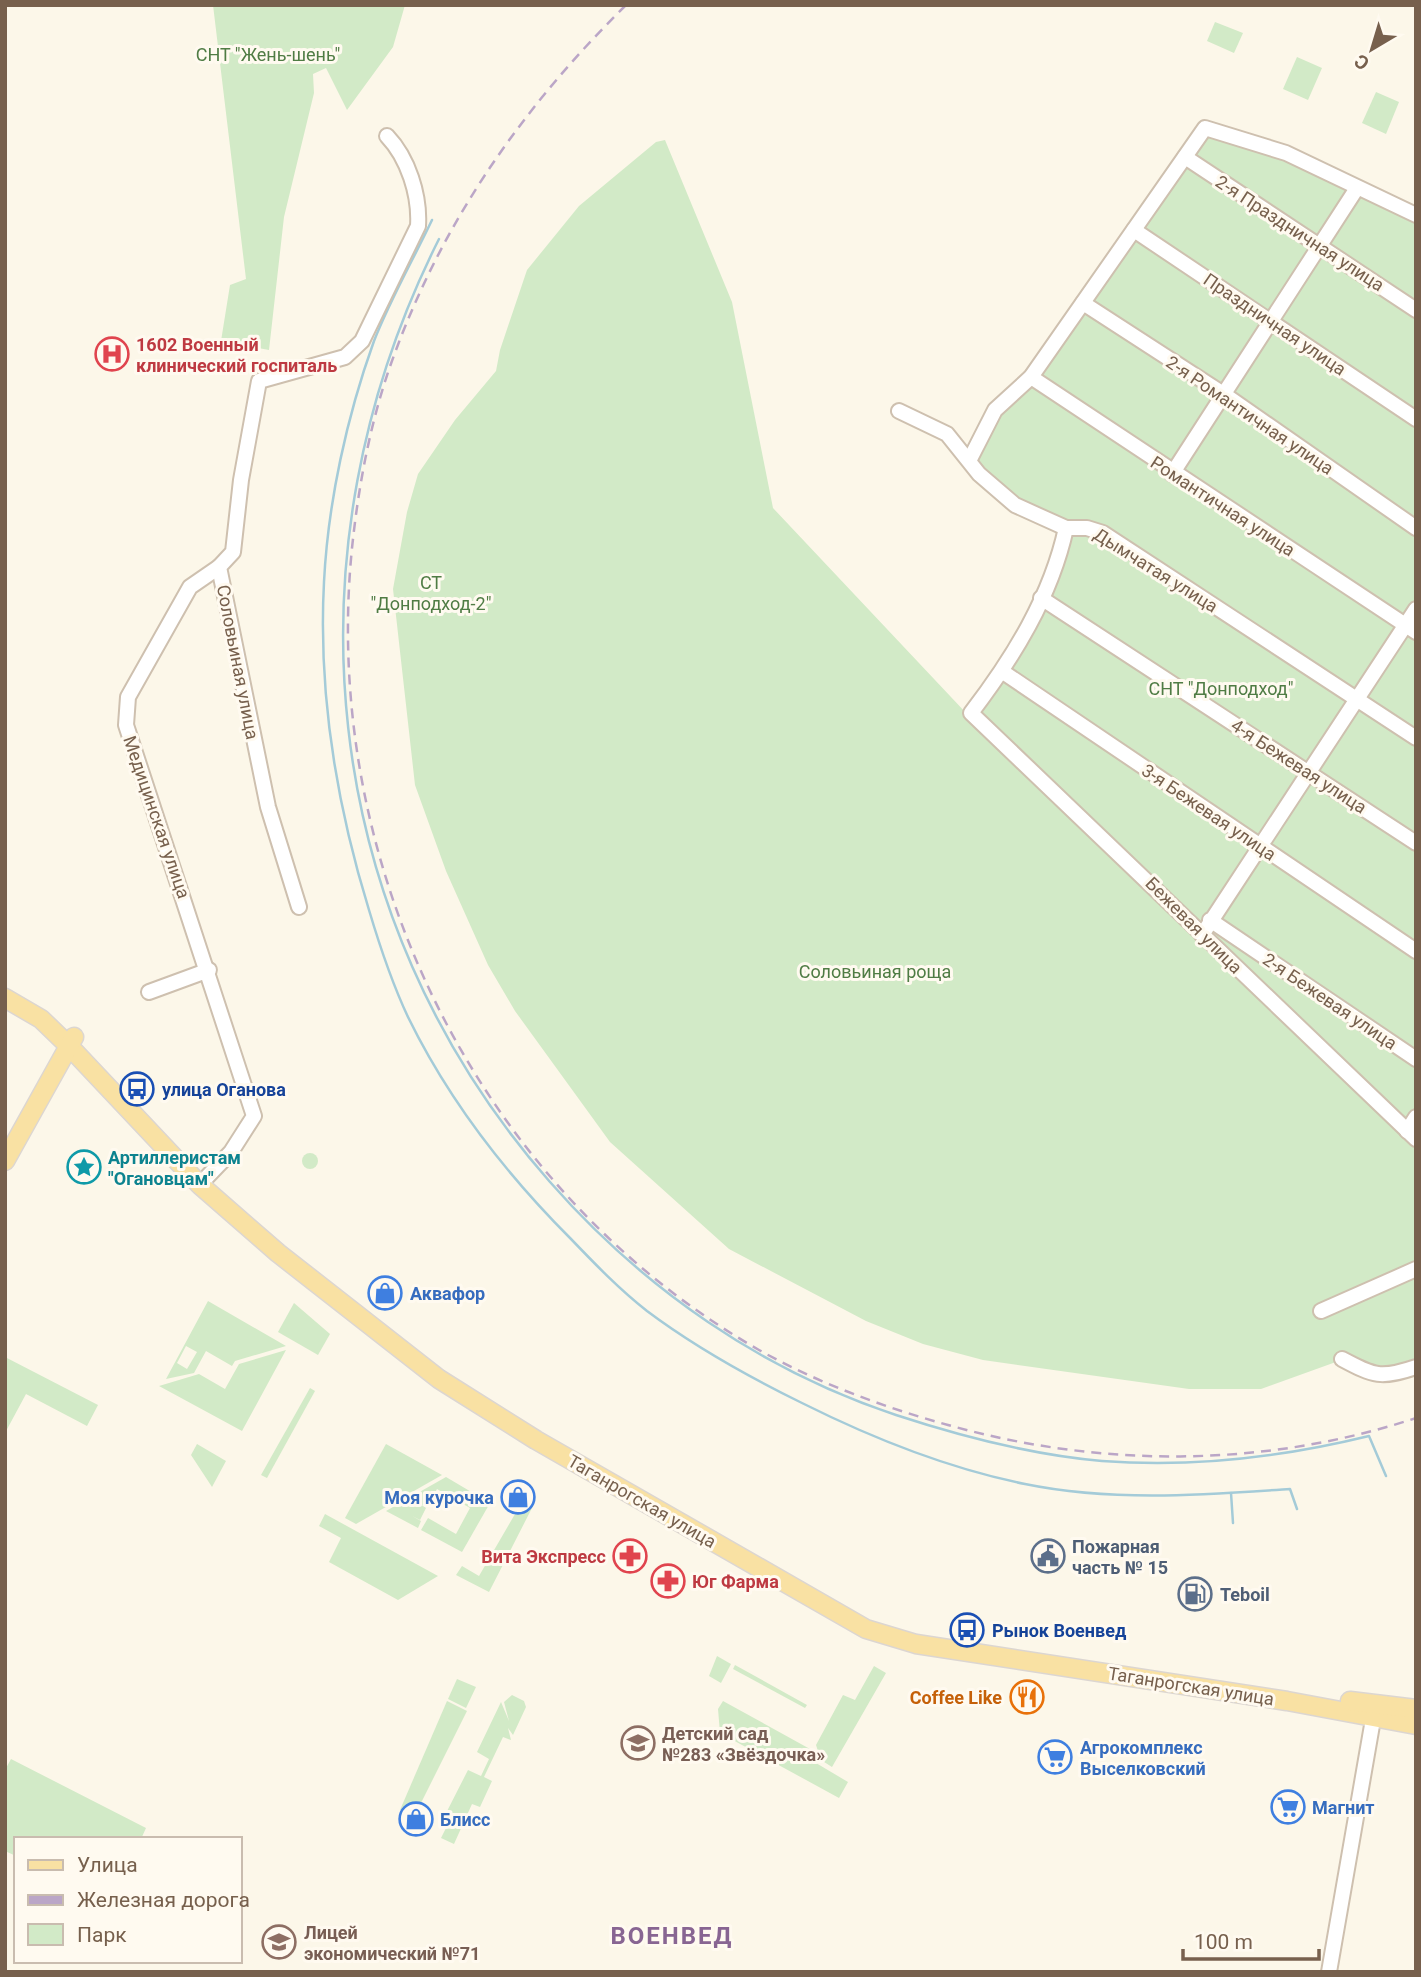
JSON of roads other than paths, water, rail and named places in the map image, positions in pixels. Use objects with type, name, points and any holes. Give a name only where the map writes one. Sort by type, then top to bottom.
[{"type":"main road","name":"Таганрогская улица","points":[[5,987],[47,1012],[203,1181],[444,1371],[565,1450],[821,1593],[887,1627],[1374,1711],[1416,1725]]},
{"type":"main road","name":"Таганрогская улица","points":[[5,998],[71,1041]]},
{"type":"main road","points":[[6,1158],[71,1041]]},
{"type":"main road","name":"Таганрогская улица","points":[[1374,1711],[1416,1709]]},
{"type":"street","points":[[970,459],[995,410],[1031,377],[1205,128],[1286,153],[1416,215]]},
{"type":"street","name":"Соловьиная улица","points":[[299,907],[268,807],[219,567],[233,552],[241,480],[258,381],[345,357],[353,352],[362,341],[418,226],[419,208],[403,158],[387,135]]},
{"type":"street","name":"2-я Праздничная улица","points":[[1185,157],[1416,310]]},
{"type":"street","points":[[1172,474],[1225,396],[1357,188]]},
{"type":"street","name":"Праздничная улица","points":[[1134,230],[1416,419]]},
{"type":"street","name":"2-я Романтичная улица","points":[[1083,303],[1225,396],[1416,528]]},
{"type":"street","name":"Романтичная улица","points":[[1031,377],[1172,474],[1410,628]]},
{"type":"street","name":"Дымчатая улица","points":[[899,411],[947,434],[970,459],[979,474],[1015,505],[1066,528],[1087,528],[1103,533],[1416,738]]},
{"type":"street","points":[[1003,671],[1017,651],[1041,598],[1062,547],[1066,528]]},
{"type":"street","name":"Медицинская улица","points":[[203,1181],[232,1152],[254,1116],[209,970],[126,725],[125,710],[128,697],[190,587],[219,567]]},
{"type":"street","name":"4-я Бежевая улица","points":[[1041,598],[1416,843]]},
{"type":"street","points":[[1202,935],[1258,846],[1410,628],[1416,609]]},
{"type":"street","name":"Бежевая улица","points":[[1003,671],[971,713],[1411,1135]]},
{"type":"street","name":"3-я Бежевая улица","points":[[1003,671],[1416,951]]},
{"type":"street","name":"2-я Бежевая улица","points":[[1210,920],[1416,1059]]},
{"type":"street","points":[[149,992],[209,970]]},
{"type":"street","points":[[1411,1135],[1416,1117]]},
{"type":"street","points":[[1321,1311],[1416,1269]]},
{"type":"street","points":[[1342,1359],[1370,1374],[1387,1376],[1416,1367]]},
{"type":"street","points":[[1329,1972],[1374,1711]]},
{"type":"waterway","points":[[432,220],[374,341],[347,429],[334,490],[326,552],[324,666],[339,789],[357,870],[373,924],[408,1017],[460,1106],[524,1189],[598,1267],[637,1303],[723,1361],[829,1416],[939,1461],[1025,1484],[1058,1490],[1157,1496],[1290,1489],[1297,1509]]},
{"type":"waterway","points":[[439,239],[389,358],[357,481],[344,605],[348,728],[371,849],[412,967],[472,1078],[550,1182],[586,1221],[625,1257],[665,1291],[708,1322],[798,1375],[896,1415],[972,1438],[1024,1450],[1136,1463],[1237,1459],[1304,1450],[1369,1436],[1386,1476]]},
{"type":"waterway","points":[[1231,1493],[1233,1523]]},
{"type":"railway","points":[[626,5],[554,82],[522,123],[464,208],[416,301],[396,350],[373,423],[358,498],[352,548],[349,667],[363,785],[393,899],[438,1008],[499,1110],[573,1202],[660,1283],[759,1350],[828,1383],[875,1402],[948,1425],[1064,1449],[1123,1455],[1241,1454],[1359,1434],[1416,1418]]},
{"type":"place","name":"1602 Военный клинический госпиталь","points":[[112,354]]},
{"type":"place","name":"улица Оганова","points":[[137,1089]]},
{"type":"place","name":"Артиллеристам \"Огановцам\"","points":[[84,1167]]},
{"type":"place","name":"Аквафор","points":[[385,1293]]},
{"type":"place","name":"Моя курочка","points":[[518,1497]]},
{"type":"place","name":"Вита Экспресс","points":[[630,1556]]},
{"type":"place","name":"Пожарная часть № 15","points":[[1048,1556]]},
{"type":"place","name":"Юг Фарма","points":[[668,1581]]},
{"type":"place","name":"Teboil","points":[[1195,1594]]},
{"type":"place","name":"Рынок Военвед","points":[[967,1630]]},
{"type":"place","name":"Coffee Like","points":[[1027,1697]]},
{"type":"place","name":"Детский сад №283 «Звёздочка»","points":[[638,1743]]},
{"type":"place","name":"Агрокомплекс Выселковский","points":[[1055,1757]]},
{"type":"place","name":"Магнит","points":[[1288,1807]]},
{"type":"place","name":"Блисс","points":[[416,1819]]},
{"type":"place","name":"Лицей экономический №71","points":[[279,1942]]},
{"type":"district","name":"ВОЕНВЕД","points":[[672,1936]]},
{"type":"park label","name":"СНТ \"Жень-шень\"","points":[[268,54]]},
{"type":"park label","name":"СТ \"Донподход-2\"","points":[[431,592]]},
{"type":"park label","name":"СНТ \"Донподход\"","points":[[1221,688]]},
{"type":"park label","name":"Соловьиная роща","points":[[875,971]]}]
